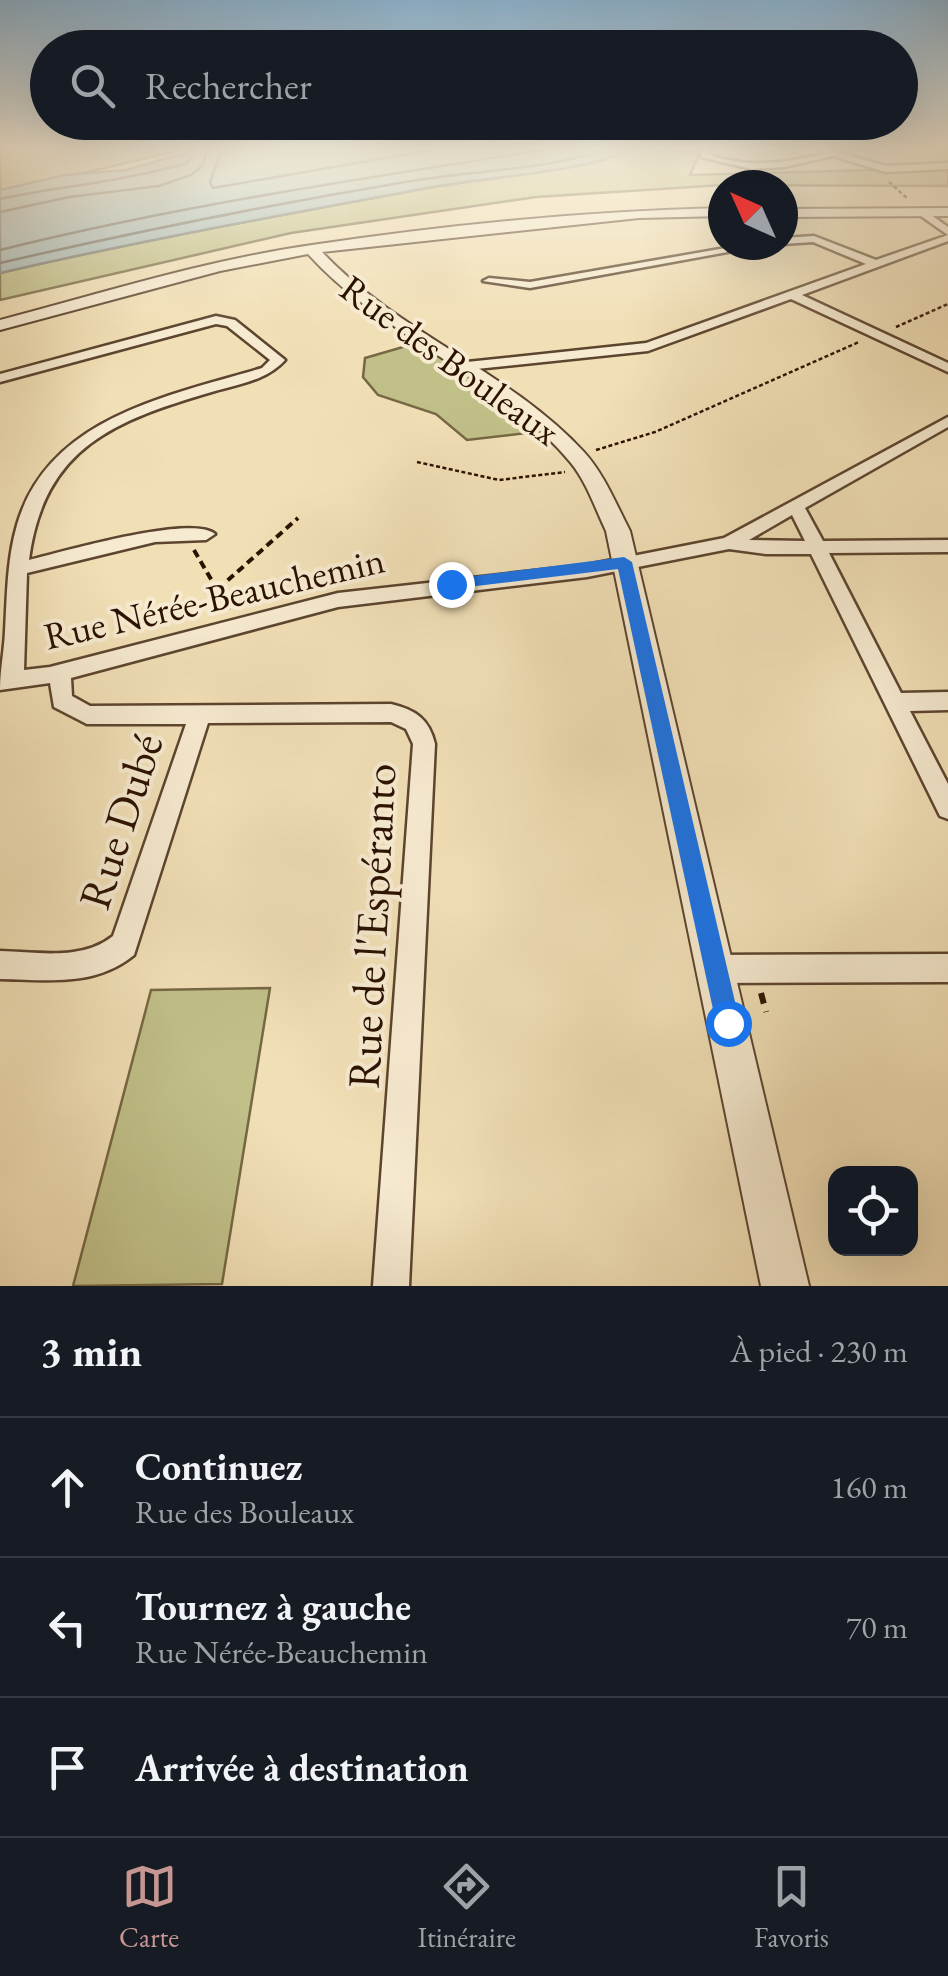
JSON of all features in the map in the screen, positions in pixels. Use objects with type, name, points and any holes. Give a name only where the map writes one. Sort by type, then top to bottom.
[{"type":"street","points":[[0,324],[310,249],[639,214],[708,212]]},
{"type":"street","points":[[798,213],[948,212]]},
{"type":"street","points":[[467,366],[643,348],[948,235],[924,214]]},
{"type":"street","points":[[798,241],[814,240],[872,263]]},
{"type":"street","name":"Rue des Bouleaux","points":[[310,249],[358,296],[467,366],[573,463],[618,531],[785,1286]]},
{"type":"street","points":[[489,281],[530,285],[708,254]]},
{"type":"street","points":[[790,294],[948,368]]},
{"type":"street","points":[[0,378],[210,320],[232,323],[278,360],[267,371],[121,419],[76,444],[44,480],[31,507],[7,679]]},
{"type":"street","name":"Rue Nérée-Beauchemin","points":[[7,679],[60,672],[303,607],[624,562],[729,543],[948,421]]},
{"type":"street","points":[[796,504],[948,808]]},
{"type":"street","points":[[20,568],[178,533],[206,534]]},
{"type":"street","points":[[729,543],[820,548],[948,546]]},
{"type":"street","name":"Rue de l'Espéranto","points":[[60,672],[62,701],[75,712],[391,713],[412,720],[423,737],[391,1286]]},
{"type":"street","points":[[896,702],[948,701]]},
{"type":"street","name":"Rue Dubé","points":[[0,965],[88,964],[111,956],[124,944],[200,714]]},
{"type":"street","points":[[716,969],[948,968]]},
{"type":"path","points":[[417,462],[500,480],[573,463],[655,432],[948,304]]},
{"type":"path","points":[[218,589],[298,518]]},
{"type":"path","points":[[178,533],[203,560],[230,610]]},
{"type":"shaded area","points":[[317,209],[454,209],[291,233],[0,300],[0,273]]},
{"type":"shaded area","points":[[420,342],[544,431],[467,440],[436,414],[378,395],[363,377],[365,358]]},
{"type":"shaded area","points":[[270,988],[222,1284],[73,1286],[151,990]]},
{"type":"water","points":[[0,209],[317,209],[160,239],[0,273]]},
{"type":"route","points":[[451,584],[587,570],[624,562],[728,1023]]}]
